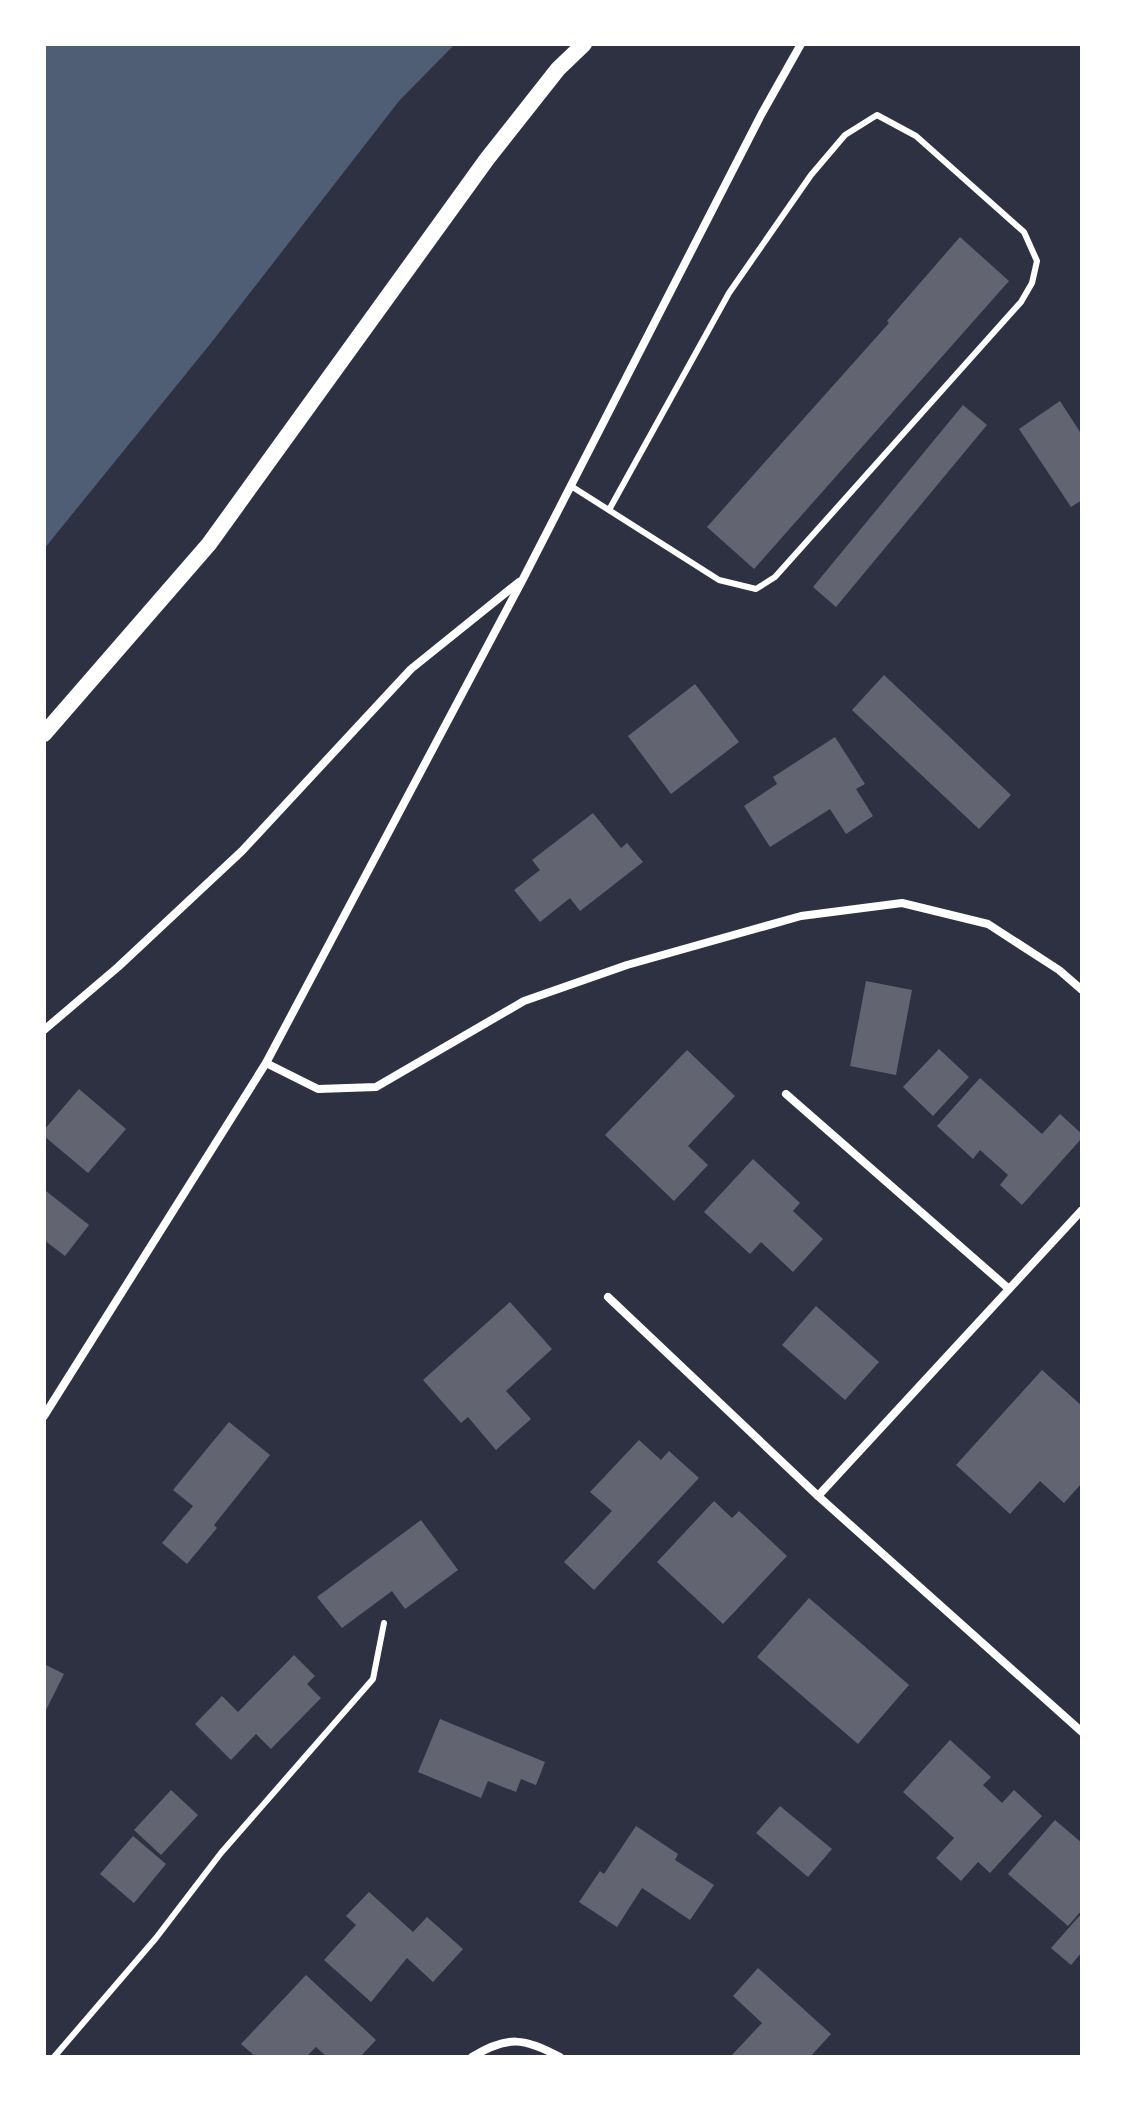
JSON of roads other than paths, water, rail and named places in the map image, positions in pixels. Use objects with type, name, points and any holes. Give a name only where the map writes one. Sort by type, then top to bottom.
[{"type":"main road","points":[[44,734],[209,544],[487,159],[558,69],[584,44]]},
{"type":"street","points":[[44,1416],[266,1063],[523,579],[761,115],[801,44]]},
{"type":"street","points":[[44,1030],[118,967],[242,851],[411,669],[523,579]]},
{"type":"street","points":[[266,1063],[318,1089],[376,1087],[524,1001],[613,970],[801,916],[902,903],[988,924],[1059,970],[1082,990]]},
{"type":"street","points":[[786,1094],[1009,1289]]},
{"type":"street","points":[[818,1496],[1082,1210]]},
{"type":"street","points":[[608,1297],[818,1496],[1082,1732]]},
{"type":"street","points":[[472,2057],[497,2043],[515,2040],[560,2057]]},
{"type":"lane","points":[[571,486],[719,580],[756,589],[775,577],[1021,302],[1032,283],[1037,261],[1024,232],[916,136],[877,115],[845,135],[811,175],[729,293],[609,510]]},
{"type":"lane","points":[[54,2057],[156,1938],[221,1853],[373,1679],[384,1623]]},
{"type":"water","points":[[44,44],[455,44],[399,101],[211,343],[44,549]]}]
